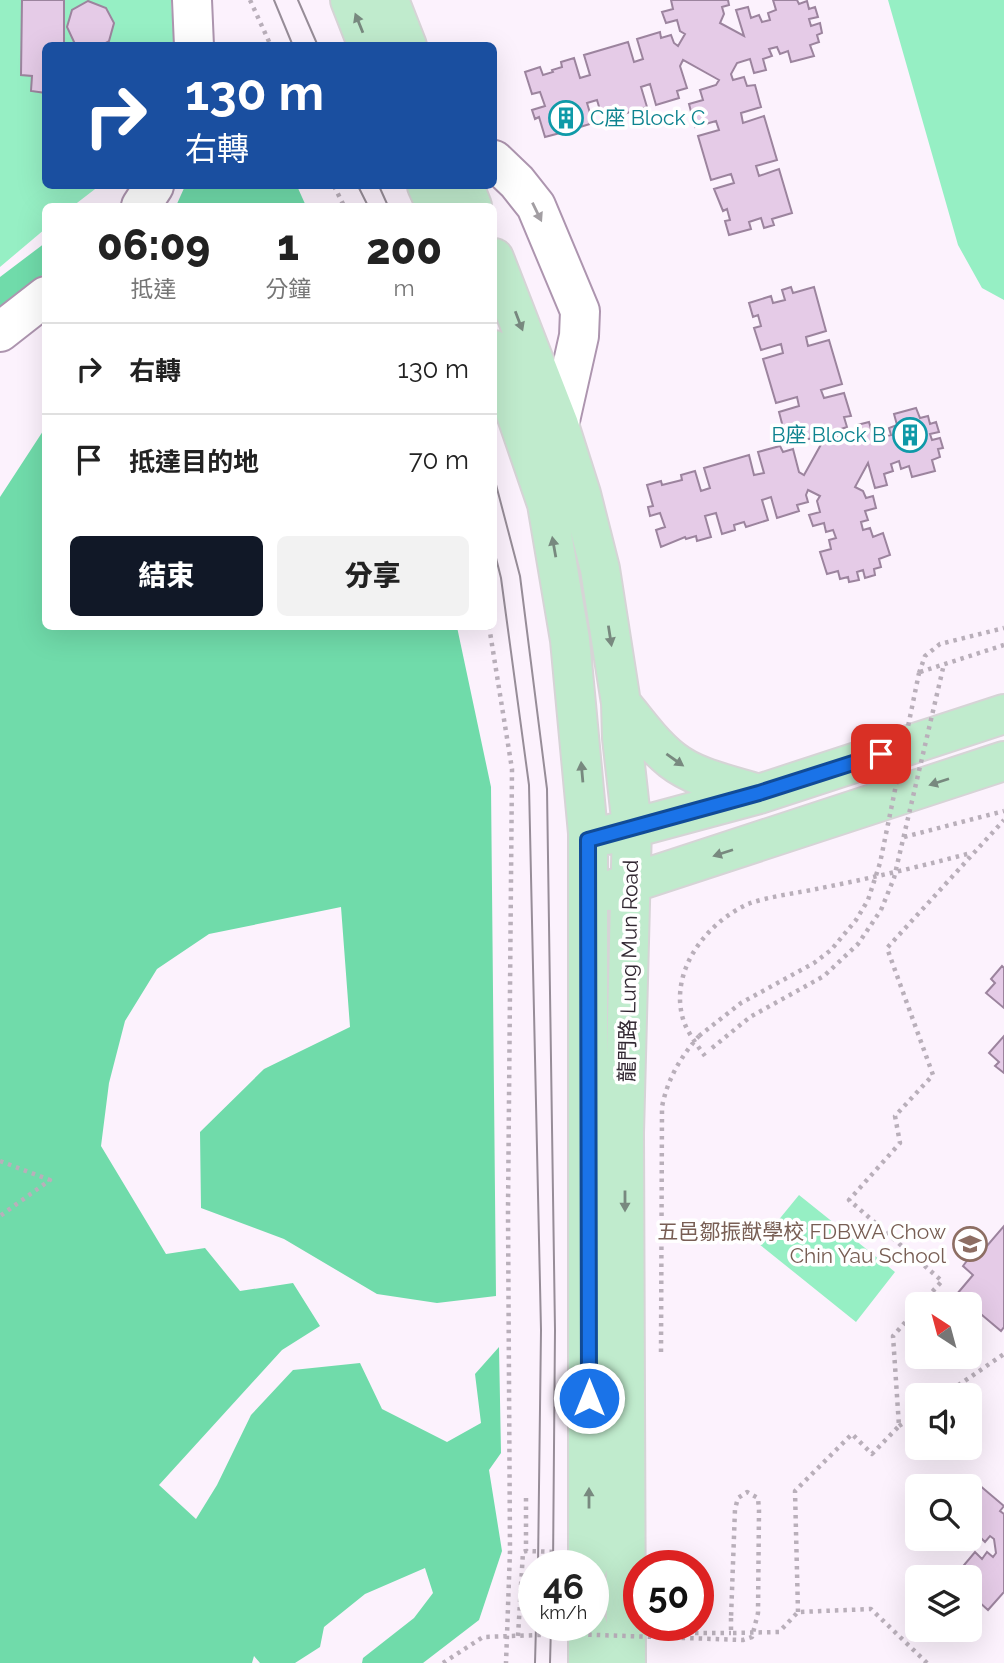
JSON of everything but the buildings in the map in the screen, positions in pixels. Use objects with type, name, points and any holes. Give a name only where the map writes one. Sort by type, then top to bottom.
[{"type":"main road","points":[[350,0],[367,42]]},
{"type":"main road","points":[[389,0],[405,42]]},
{"type":"main road","name":"龍門路 Lung Mun Road","points":[[497,266],[559,425],[581,494],[600,569],[621,703],[632,827],[624,1133],[626,1663]]},
{"type":"main road","name":"龍門路 Lung Mun Road","points":[[497,359],[547,503],[570,640],[588,840],[575,1550]]},
{"type":"main road","points":[[621,703],[674,762],[711,779],[759,793]]},
{"type":"main road","points":[[588,840],[759,793],[1004,714]]},
{"type":"main road","points":[[589,897],[1004,761]]},
{"type":"main road","points":[[587,1663],[588,1641]]},
{"type":"street","points":[[192,0],[194,42]]},
{"type":"street","points":[[497,163],[536,206],[580,311],[579,336],[559,425]]},
{"type":"street","points":[[0,332],[42,299]]},
{"type":"path","points":[[250,0],[269,42]]},
{"type":"path","name":"龍門路 Lung Mun Road","points":[[661,1362],[663,1107],[668,1085],[677,1066],[699,1036],[741,1003],[814,963],[831,950],[856,920],[868,900],[880,863],[919,673],[925,656],[940,643],[1004,628]]},
{"type":"path","points":[[490,630],[512,769],[508,1210],[510,1551],[506,1663]]},
{"type":"path","points":[[919,673],[1004,645]]},
{"type":"path","points":[[712,1048],[750,1017],[824,976],[858,944],[881,910],[894,878],[944,664]]},
{"type":"path","points":[[904,837],[1002,811]]},
{"type":"path","points":[[932,1292],[942,1281],[849,1200],[900,1143],[895,1116],[933,1075],[887,948],[1004,820]]},
{"type":"path","points":[[705,1056],[683,1020],[680,998],[683,977],[694,951],[717,922],[750,904],[974,852]]},
{"type":"path","points":[[0,1161],[50,1180],[0,1216]]},
{"type":"path","points":[[899,1426],[893,1336],[905,1322]]},
{"type":"path","points":[[962,1383],[1004,1354]]},
{"type":"path","points":[[798,1612],[795,1491],[852,1434],[872,1454],[905,1422]]},
{"type":"path","points":[[609,1635],[743,1640],[752,1637],[758,1614],[759,1510],[758,1498],[747,1492],[738,1498],[735,1509],[731,1633]]},
{"type":"path","points":[[525,1550],[526,1498]]},
{"type":"path","points":[[510,1551],[518,1552]]},
{"type":"path","points":[[714,1633],[779,1632],[798,1612],[871,1609],[927,1663]]},
{"type":"path","points":[[443,1663],[483,1637],[518,1636]]},
{"type":"green space","points":[[0,0],[171,0],[174,42],[42,42],[42,189],[95,189],[77,203],[42,203],[42,232],[0,267]]},
{"type":"green space","points":[[888,0],[1004,0],[1004,300],[982,288],[958,245]]},
{"type":"green space","points":[[184,189],[298,189],[305,203],[177,203]]},
{"type":"green space","points":[[42,245],[42,275],[0,309],[0,277]]},
{"type":"green space","points":[[42,433],[42,630],[458,630],[491,787],[496,1296],[437,1303],[377,1294],[284,1239],[201,1208],[200,1132],[264,1069],[350,1027],[341,907],[209,934],[157,969],[125,1021],[109,1083],[101,1146],[166,1254],[205,1248],[240,1291],[293,1283],[320,1326],[282,1350],[159,1485],[196,1519],[217,1485],[251,1415],[293,1370],[360,1363],[382,1409],[447,1442],[481,1423],[475,1374],[499,1347],[501,1453],[489,1470],[502,1551],[479,1620],[423,1663],[362,1663],[363,1658],[414,1618],[433,1593],[425,1568],[365,1594],[324,1627],[320,1647],[295,1663],[260,1663],[254,1656],[252,1663],[0,1663],[0,497]]},
{"type":"green space","points":[[799,1195],[895,1272],[856,1322],[759,1244]]},
{"type":"tram line","points":[[274,0],[291,42]]},
{"type":"tram line","points":[[298,0],[316,42]]},
{"type":"tram line","points":[[360,189],[366,203]]},
{"type":"tram line","points":[[380,189],[387,203]]},
{"type":"tram line","points":[[497,488],[520,576],[547,789],[555,1330],[553,1550]]},
{"type":"tram line","points":[[497,562],[529,785],[541,1330],[538,1550]]},
{"type":"tram line","points":[[535,1663],[536,1641]]},
{"type":"tram line","points":[[550,1663],[551,1641]]},
{"type":"place","name":"C座 Block C","points":[[566,118]]},
{"type":"place","name":"B座 Block B","points":[[910,435]]},
{"type":"place","name":"五邑鄒振猷學校 FDBWA Chow Chin Yau School","points":[[970,1244]]},
{"type":"route","points":[[589,1398],[588,840],[759,793],[881,754]]}]
